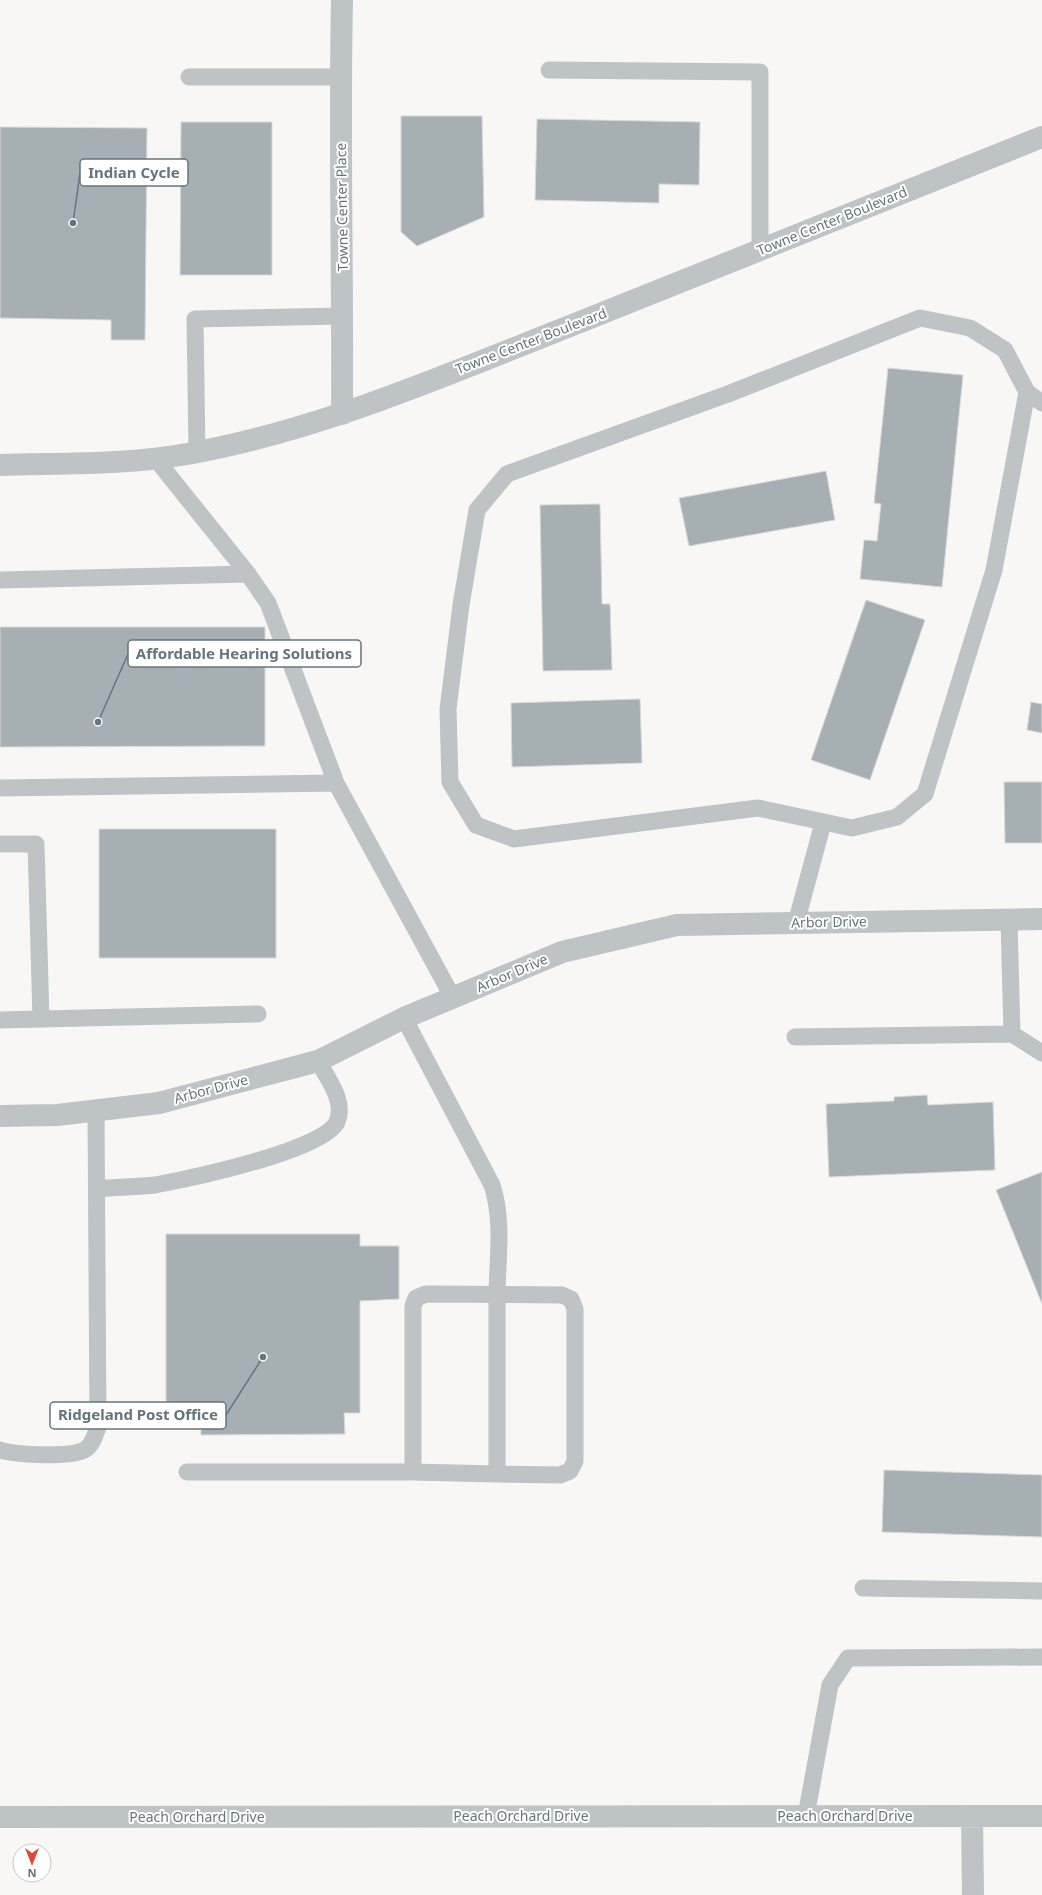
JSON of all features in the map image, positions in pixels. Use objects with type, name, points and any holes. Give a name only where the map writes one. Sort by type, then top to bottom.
[{"type":"street","name":"Towne Center Place","points":[[342,0],[340,77],[343,316],[342,414]]},
{"type":"street","name":"Towne Center Boulevard","points":[[0,465],[127,462],[156,458],[258,439],[342,414],[760,250],[1042,137]]},
{"type":"street","name":"Arbor Drive","points":[[0,1116],[57,1115],[158,1104],[318,1061],[404,1018],[562,952],[677,925],[1042,919]]},
{"type":"street","points":[[972,1816],[973,1895]]},
{"type":"street","name":"Peach Orchard Drive","points":[[0,1817],[1042,1816]]},
{"type":"lane","points":[[549,70],[760,72],[760,250]]},
{"type":"lane","points":[[189,77],[340,77]]},
{"type":"lane","points":[[197,451],[195,318],[343,316]]},
{"type":"lane","points":[[1027,392],[994,570],[925,794],[897,817],[852,828],[758,808],[514,839],[476,826],[450,782],[448,709],[461,605],[477,510],[508,474],[728,394],[920,318],[970,328],[1005,350],[1027,392],[1042,403]]},
{"type":"lane","points":[[156,458],[248,574],[268,603],[336,783],[453,998]]},
{"type":"lane","points":[[0,580],[248,574]]},
{"type":"lane","points":[[0,788],[336,783]]},
{"type":"lane","points":[[796,923],[823,823]]},
{"type":"lane","points":[[0,844],[36,844],[42,1019]]},
{"type":"lane","points":[[1009,920],[1012,1034]]},
{"type":"lane","points":[[0,1020],[258,1014]]},
{"type":"lane","points":[[404,1018],[492,1185],[497,1200],[497,1474]]},
{"type":"lane","points":[[795,1037],[1012,1034],[1042,1053]]},
{"type":"lane","points":[[97,1189],[162,1183],[262,1160],[316,1140],[329,1131],[336,1123],[339,1109],[336,1095],[318,1061]]},
{"type":"lane","points":[[0,1450],[12,1454],[71,1454],[86,1449],[94,1439],[98,1427],[96,1111]]},
{"type":"lane","points":[[188,1472],[413,1472],[560,1474],[570,1471],[574,1461],[575,1317],[575,1309],[571,1299],[562,1295],[426,1294],[416,1298],[413,1306],[413,1472]]},
{"type":"lane","points":[[863,1588],[1042,1591]]},
{"type":"lane","points":[[806,1816],[830,1685],[848,1658],[1042,1657]]},
{"type":"building","points":[[401,116],[482,116],[484,217],[417,246],[401,232]]},
{"type":"building","points":[[537,119],[700,122],[699,185],[659,184],[659,203],[535,200]]},
{"type":"building","points":[[181,122],[272,122],[272,275],[180,275]]},
{"type":"building","points":[[0,127],[147,128],[145,340],[111,340],[111,320],[0,318]]},
{"type":"building","points":[[888,368],[963,375],[942,587],[860,579],[864,540],[877,541],[881,504],[874,503]]},
{"type":"building","points":[[826,471],[835,520],[689,546],[679,498]]},
{"type":"building","points":[[600,504],[602,604],[610,604],[612,670],[543,671],[540,505]]},
{"type":"building","points":[[866,600],[925,620],[870,780],[811,760]]},
{"type":"building","points":[[0,627],[265,627],[265,746],[0,747]]},
{"type":"building","points":[[640,699],[642,763],[512,767],[511,703]]},
{"type":"building","points":[[1031,702],[1042,704],[1042,733],[1027,730]]},
{"type":"building","points":[[1004,782],[1042,782],[1042,843],[1005,843]]},
{"type":"building","points":[[99,829],[276,829],[276,958],[99,958]]},
{"type":"building","points":[[927,1095],[928,1105],[993,1102],[995,1170],[829,1177],[826,1104],[894,1101],[894,1097]]},
{"type":"building","points":[[1042,1172],[1042,1304],[996,1190]]},
{"type":"building","points":[[166,1234],[360,1234],[360,1246],[399,1246],[399,1299],[360,1301],[360,1413],[344,1413],[345,1434],[201,1435],[201,1419],[166,1419]]},
{"type":"building","points":[[884,1470],[1042,1475],[1042,1537],[882,1532]]},
{"type":"place","name":"Indian Cycle","points":[[73,223]]},
{"type":"place","name":"Affordable Hearing Solutions","points":[[98,722]]},
{"type":"place","name":"Ridgeland Post Office","points":[[263,1357]]}]
